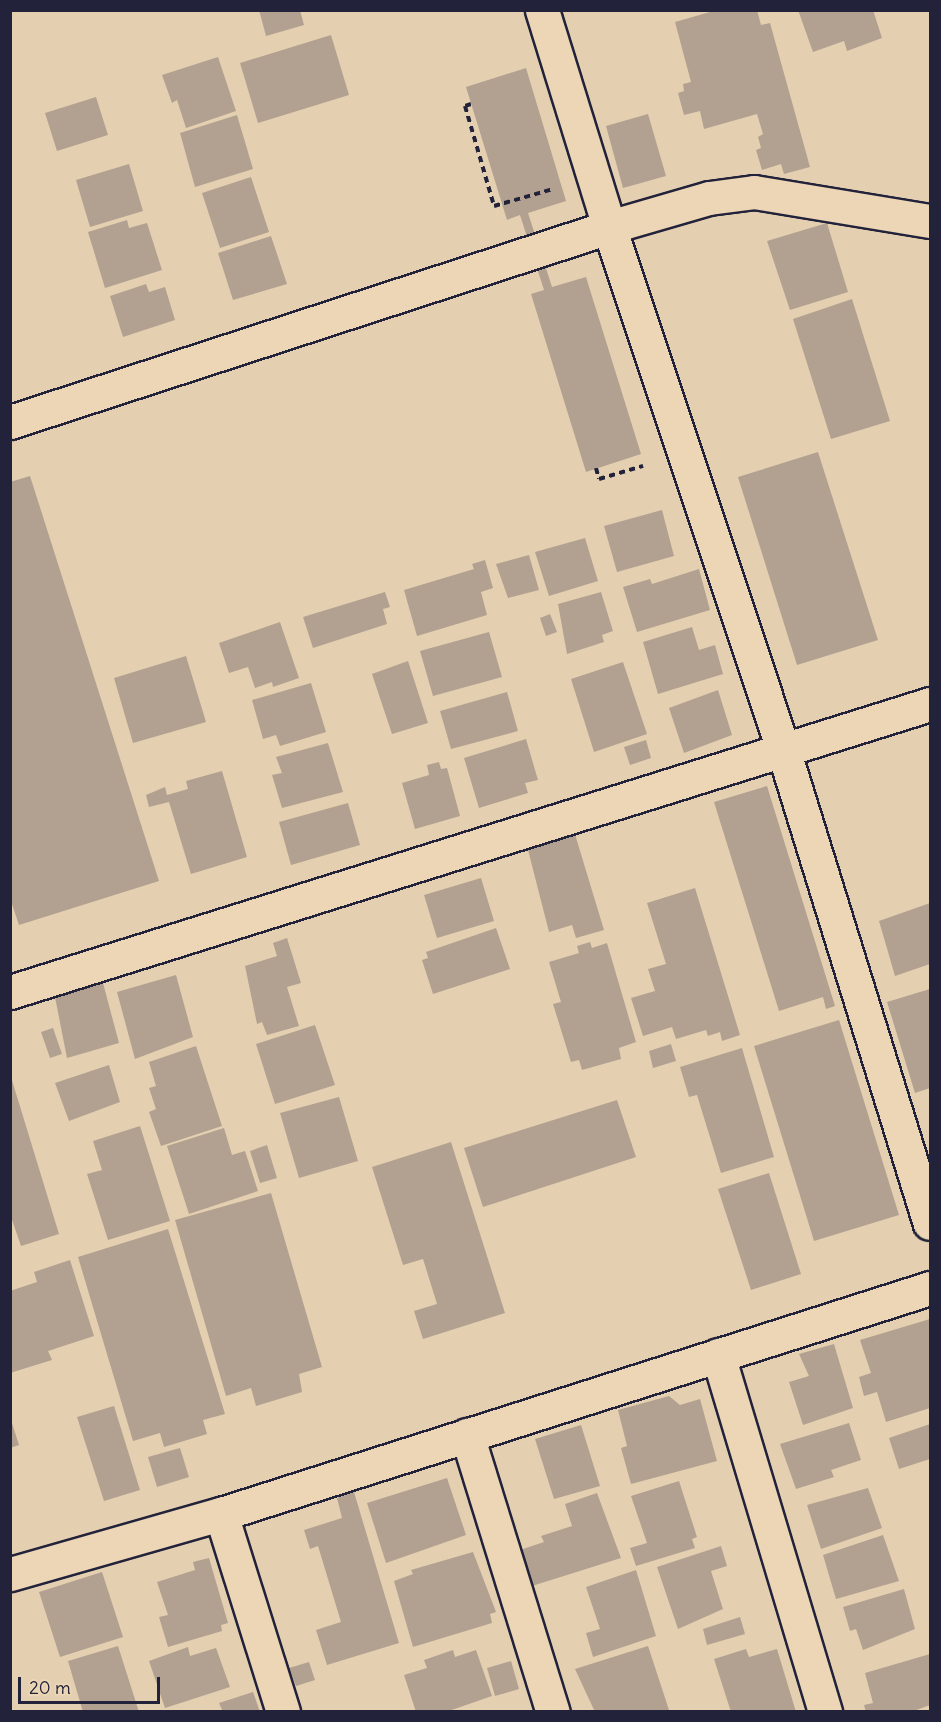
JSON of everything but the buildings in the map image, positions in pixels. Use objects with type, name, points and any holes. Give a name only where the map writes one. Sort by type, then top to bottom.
[{"type":"street","points":[[542,10],[609,227],[783,749],[930,1223]]},
{"type":"street","points":[[10,422],[609,227],[709,198],[754,192],[930,220]]},
{"type":"street","points":[[10,993],[930,704]]},
{"type":"street","points":[[10,1574],[221,1514],[930,1288]]},
{"type":"street","points":[[718,1355],[825,1712]]},
{"type":"street","points":[[467,1436],[554,1712]]},
{"type":"street","points":[[221,1514],[283,1712]]},
{"type":"path","points":[[471,104],[465,106],[494,206],[557,188]]},
{"type":"path","points":[[596,468],[599,479],[643,466]]}]
